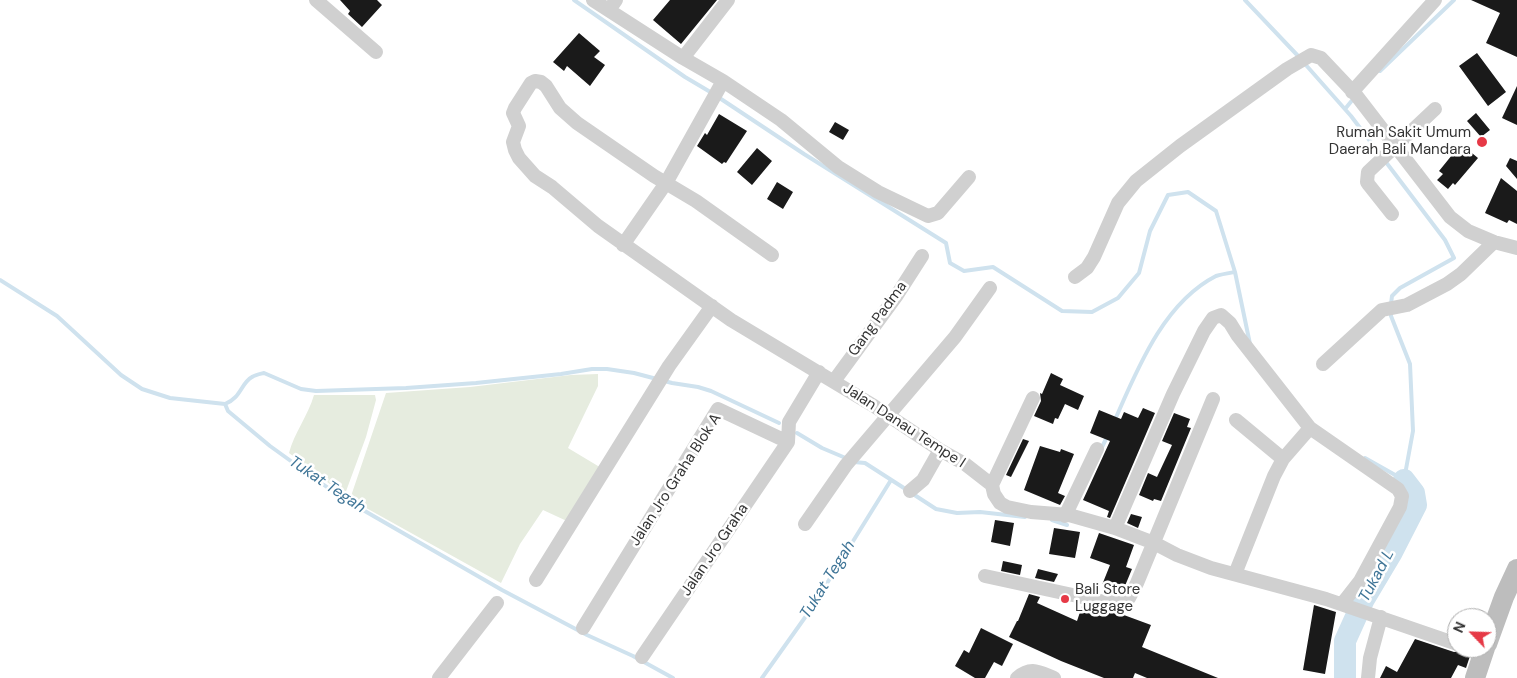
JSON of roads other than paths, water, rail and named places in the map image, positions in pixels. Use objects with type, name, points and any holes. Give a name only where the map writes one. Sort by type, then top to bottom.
[{"type":"street","points":[[316,0],[376,52]]},
{"type":"street","points":[[593,0],[613,5],[683,58],[721,84],[781,120],[838,167],[878,192],[928,216],[938,213],[969,177]]},
{"type":"street","points":[[683,58],[728,0]]},
{"type":"street","points":[[1356,96],[1435,0]]},
{"type":"street","points":[[1075,277],[1087,268],[1094,257],[1118,203],[1136,181],[1180,146],[1287,69],[1311,55],[1321,58],[1356,96],[1393,149],[1450,216],[1468,231],[1494,242],[1517,248]]},
{"type":"street","name":"Jalan Danau Tempe I","points":[[666,183],[566,114],[541,82],[535,81],[531,83],[513,112],[519,126],[514,142],[518,158],[536,176],[598,226],[754,334],[834,381],[940,450],[965,464],[992,486],[994,494],[1007,507],[1065,516],[1115,528],[1154,543],[1177,555],[1234,574],[1343,604],[1447,640]]},
{"type":"street","points":[[623,245],[666,183],[721,84]]},
{"type":"street","points":[[1392,214],[1367,182],[1368,172],[1435,109]]},
{"type":"street","points":[[666,183],[696,201],[772,255]]},
{"type":"street","points":[[1324,364],[1382,310],[1407,305],[1427,295],[1461,274],[1494,242]]},
{"type":"street","name":"Gang Padma","points":[[834,381],[897,296],[922,256]]},
{"type":"street","points":[[805,524],[846,465],[890,416],[955,337],[990,288]]},
{"type":"street","points":[[536,580],[669,366],[712,306]]},
{"type":"street","points":[[1115,528],[1173,394],[1204,331],[1208,323],[1216,316],[1221,315],[1227,319],[1238,336],[1310,428],[1336,448],[1389,481],[1398,489],[1402,496],[1400,507],[1360,580],[1343,604]]},
{"type":"street","points":[[788,442],[789,422],[818,372]]},
{"type":"street","points":[[992,486],[1033,398]]},
{"type":"street","points":[[985,576],[1113,604],[1124,603],[1138,583],[1213,399]]},
{"type":"street","name":"Jalan Jro Graha Blok A","points":[[583,628],[718,409],[788,442]]},
{"type":"street","points":[[1236,420],[1283,459]]},
{"type":"street","points":[[1234,574],[1262,503],[1283,459],[1310,428]]},
{"type":"street","name":"Jalan Jro Graha","points":[[642,657],[788,442]]},
{"type":"street","points":[[1065,516],[1097,449]]},
{"type":"street","points":[[910,491],[923,480],[940,450]]},
{"type":"street","points":[[1497,613],[1517,569]]},
{"type":"street","points":[[439,678],[497,603]]},
{"type":"street","points":[[1368,678],[1375,615]]},
{"type":"street","points":[[1475,678],[1480,658]]},
{"type":"street","points":[[1018,678],[1024,672],[1030,670],[1054,678]]},
{"type":"waterway","points":[[574,0],[685,77],[712,93]]},
{"type":"waterway","points":[[1245,0],[1300,58]]},
{"type":"waterway","points":[[1380,71],[1454,0]]},
{"type":"waterway","points":[[1305,64],[1351,116],[1445,240],[1454,258],[1400,288],[1392,296],[1391,304]]},
{"type":"waterway","points":[[718,97],[804,154],[946,243],[950,263],[964,271],[993,267],[1062,311],[1092,312],[1118,298],[1139,273],[1150,231],[1168,195],[1188,192],[1216,211],[1235,272],[1250,344]]},
{"type":"waterway","points":[[1345,109],[1354,98]]},
{"type":"waterway","points":[[1114,422],[1142,360],[1166,320],[1197,288],[1216,276],[1235,272]]},
{"type":"waterway","points":[[0,280],[57,316],[121,375],[142,389],[170,398],[225,404],[238,394],[248,380],[264,373],[301,389],[316,391],[476,383],[592,369],[607,369],[634,373],[711,391],[779,423]]},
{"type":"waterway","points":[[1365,458],[1404,480],[1413,431],[1410,364],[1391,316],[1391,311]]},
{"type":"waterway","name":"Tukat Tegah","points":[[225,404],[228,411],[270,446],[331,490],[363,510],[502,590],[673,678]]},
{"type":"waterway","points":[[797,433],[822,448],[848,459]]},
{"type":"waterway","points":[[1101,449],[1108,435]]},
{"type":"waterway","points":[[854,462],[865,463],[907,490]]},
{"type":"waterway","name":"Tukat Tegah","points":[[762,678],[811,609],[891,480]]},
{"type":"waterway","name":"Tukad L","points":[[1345,678],[1345,641],[1364,599],[1392,552],[1416,505],[1414,493],[1404,480]]},
{"type":"waterway","points":[[913,494],[936,509],[957,513],[980,512],[1025,517]]},
{"type":"waterway","points":[[1052,520],[1067,525]]},
{"type":"place","name":"Rumah Sakit Umum Daerah Bali Mandara","points":[[1482,142]]},
{"type":"place","name":"Bali Store Luggage","points":[[1065,599]]}]
